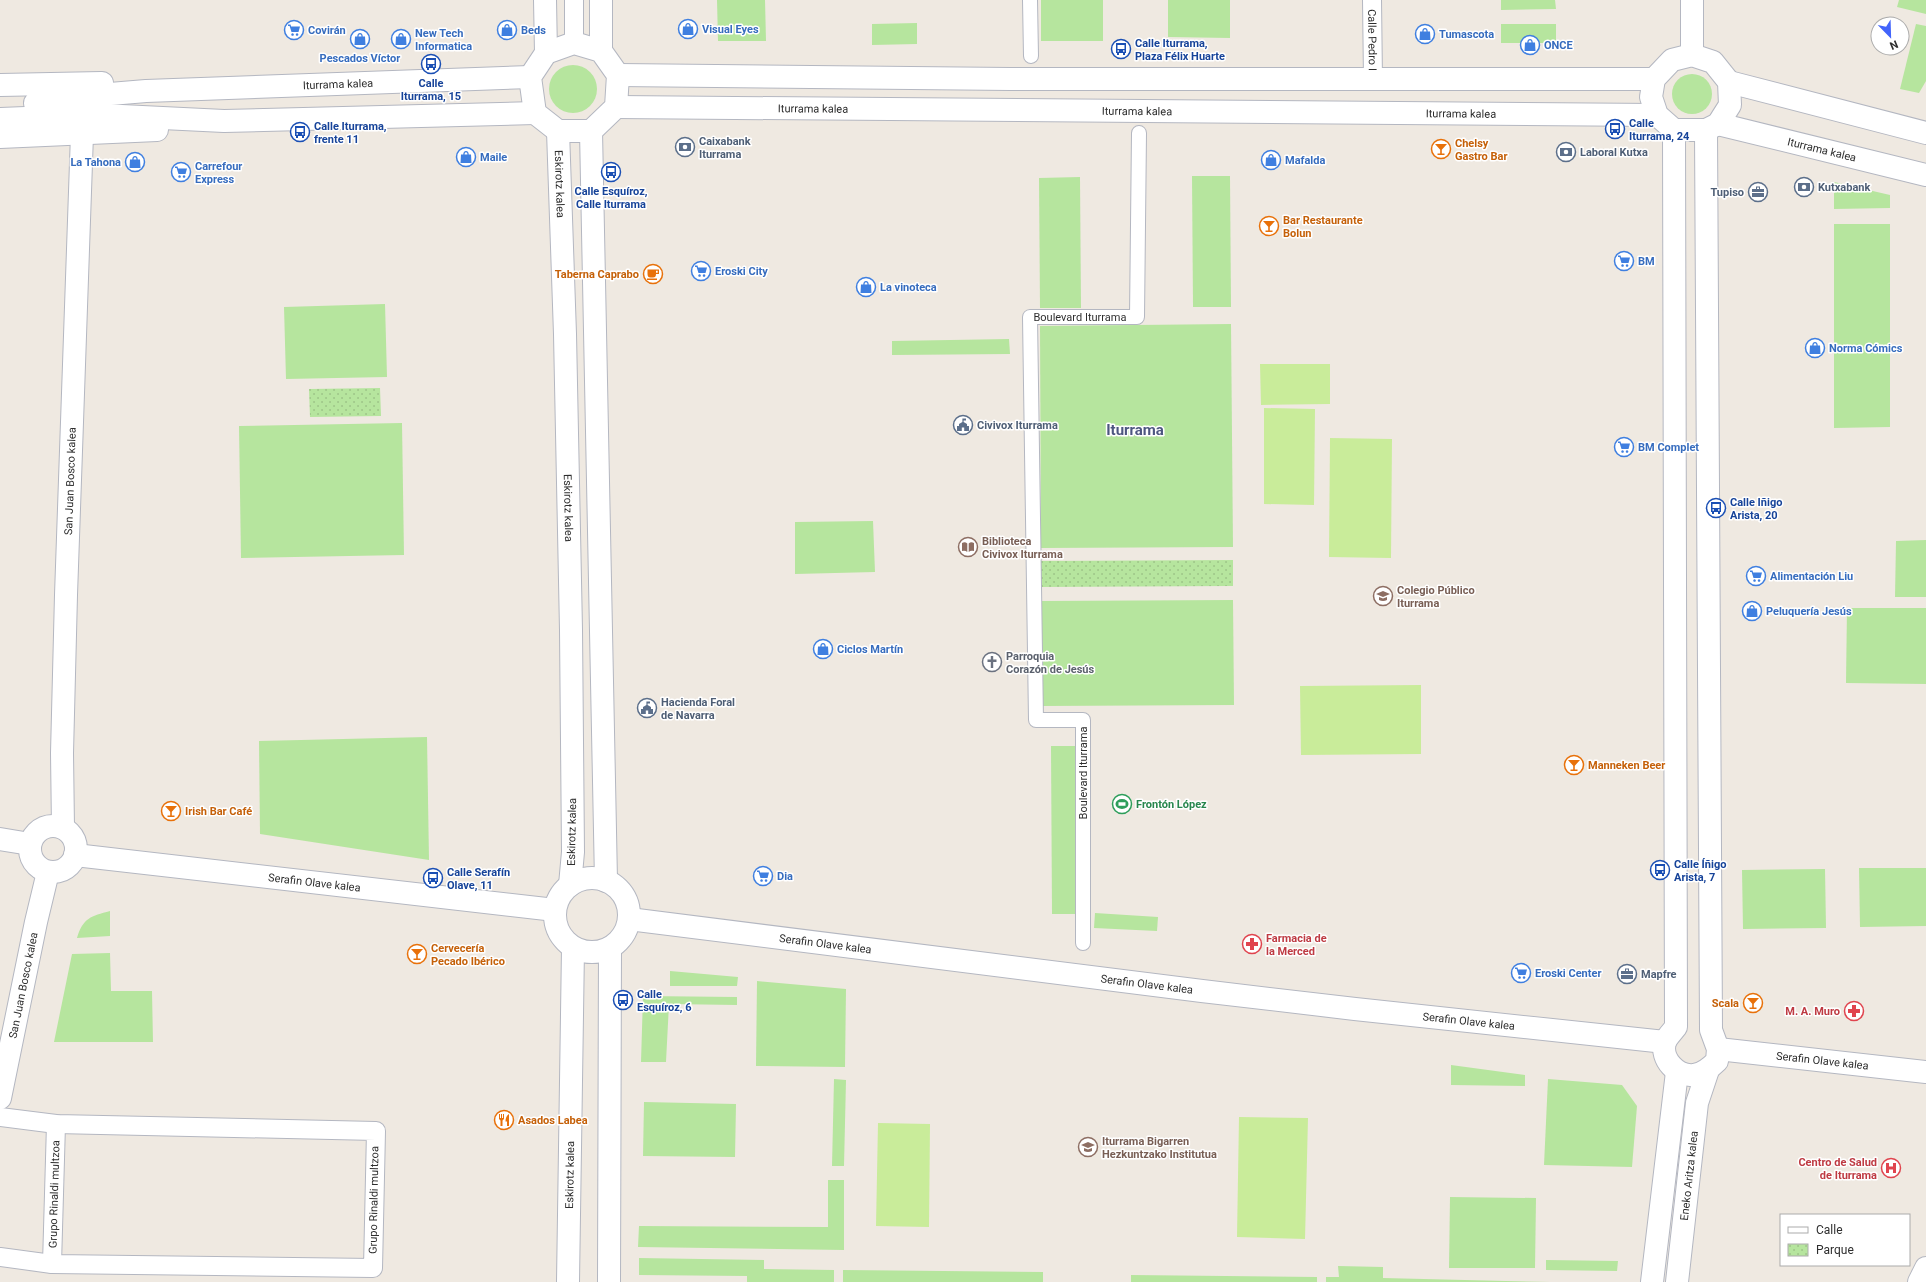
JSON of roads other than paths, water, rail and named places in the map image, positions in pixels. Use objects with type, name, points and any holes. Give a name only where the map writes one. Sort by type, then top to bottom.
[{"type":"street","points":[[545,0],[546,53]]},
{"type":"street","points":[[574,0],[574,43]]},
{"type":"street","points":[[0,119],[101,115],[224,121],[535,113],[558,131],[591,131],[616,107],[618,75],[601,51],[600,0]]},
{"type":"street","points":[[1030,0],[1031,56]]},
{"type":"street","name":"Calle Pedro I","points":[[1372,0],[1373,79]]},
{"type":"street","points":[[1692,0],[1692,55]]},
{"type":"street","points":[[535,113],[530,76],[546,53],[574,43],[601,51]]},
{"type":"street","points":[[1674,130],[1671,1034],[1665,1053],[1670,1065],[1677,1072],[1693,1075],[1708,1070],[1717,1060],[1715,1040],[1712,127],[1730,105],[1728,82],[1713,62],[1692,55],[1672,60],[1654,79],[1651,97],[1657,115],[1674,130],[1712,127]]},
{"type":"street","points":[[618,75],[1010,79],[1654,79]]},
{"type":"street","name":"Iturrama kalea","points":[[0,105],[60,102],[86,96],[146,91],[530,76]]},
{"type":"street","points":[[1728,82],[1926,133]]},
{"type":"street","name":"Iturrama kalea","points":[[0,85],[111,83],[146,91]]},
{"type":"street","name":"Iturrama kalea","points":[[616,107],[1657,115]]},
{"type":"street","points":[[0,137],[162,130],[224,121]]},
{"type":"street","name":"Iturrama kalea","points":[[1712,127],[1926,175]]},
{"type":"street","name":"Eskirotz kalea","points":[[558,131],[565,334],[571,630],[573,852],[570,885]]},
{"type":"street","points":[[591,131],[606,881]]},
{"type":"street","name":"Boulevard Iturrama","points":[[1083,942],[1083,720],[1036,720],[1030,317],[1137,317],[1139,133]]},
{"type":"street","name":"San Juan Bosco kalea","points":[[63,828],[62,753],[66,602],[82,134]]},
{"type":"street","points":[[53,825],[63,828],[71,835],[76,844],[75,855],[70,865],[60,871],[48,872],[37,867],[30,856],[30,844],[34,835],[42,828],[53,825]]},
{"type":"street","points":[[0,839],[30,844]]},
{"type":"street","name":"Serafin Olave kalea","points":[[75,855],[555,910]]},
{"type":"street","name":"San Juan Bosco kalea","points":[[0,1098],[36,922],[48,872]]},
{"type":"street","points":[[588,878],[606,881],[619,890],[628,904],[629,919],[623,936],[610,948],[592,953],[574,948],[558,932],[555,910],[560,896],[570,885],[588,878]]},
{"type":"street","name":"Serafin Olave kalea","points":[[629,919],[1182,989],[1355,1009],[1671,1034]]},
{"type":"street","name":"Eskirotz kalea","points":[[568,1282],[574,948]]},
{"type":"street","points":[[609,1282],[610,948]]},
{"type":"street","points":[[1671,1034],[1692,1022],[1715,1040]]},
{"type":"street","name":"Serafin Olave kalea","points":[[1715,1040],[1926,1072]]},
{"type":"street","name":"Eneko Aritza kalea","points":[[1677,1282],[1697,1103],[1708,1070]]},
{"type":"street","points":[[1652,1282],[1677,1072]]},
{"type":"street","name":"Grupo Rinaldi multzoa","points":[[0,1117],[56,1124],[376,1131],[373,1268],[52,1264],[0,1257]]},
{"type":"street","name":"Grupo Rinaldi multzoa","points":[[52,1264],[56,1124]]},
{"type":"street","points":[[1919,1282],[1926,1268]]},
{"type":"place","name":"Visual Eyes","points":[[688,29]]},
{"type":"place","name":"Covirán","points":[[294,30]]},
{"type":"place","name":"Beds","points":[[507,30]]},
{"type":"place","name":"Tumascota","points":[[1425,34]]},
{"type":"place","name":"Pescados Víctor","points":[[360,39]]},
{"type":"place","name":"New Tech Informatica","points":[[401,39]]},
{"type":"place","name":"ONCE","points":[[1530,45]]},
{"type":"place","name":"Calle Iturrama, Plaza Félix Huarte","points":[[1121,49]]},
{"type":"place","name":"Calle Iturrama, 15","points":[[431,64]]},
{"type":"place","name":"Calle Iturrama, 24","points":[[1615,129]]},
{"type":"place","name":"Calle Iturrama, frente 11","points":[[300,132]]},
{"type":"place","name":"Caixabank Iturrama","points":[[685,147]]},
{"type":"place","name":"Chelsy Gastro Bar","points":[[1441,149]]},
{"type":"place","name":"Laboral Kutxa","points":[[1566,152]]},
{"type":"place","name":"Maile","points":[[466,157]]},
{"type":"place","name":"Mafalda","points":[[1271,160]]},
{"type":"place","name":"La Tahona","points":[[135,162]]},
{"type":"place","name":"Carrefour Express","points":[[181,172]]},
{"type":"place","name":"Calle Esquíroz, Calle Iturrama","points":[[611,172]]},
{"type":"place","name":"Kutxabank","points":[[1804,187]]},
{"type":"place","name":"Tupiso","points":[[1758,192]]},
{"type":"place","name":"Bar Restaurante Bolun","points":[[1269,226]]},
{"type":"place","name":"BM","points":[[1624,261]]},
{"type":"place","name":"Eroski City","points":[[701,271]]},
{"type":"place","name":"Taberna Caprabo","points":[[653,274]]},
{"type":"place","name":"La vinoteca","points":[[866,287]]},
{"type":"place","name":"Norma Cómics","points":[[1815,348]]},
{"type":"place","name":"Civivox Iturrama","points":[[963,425]]},
{"type":"place","name":"BM Complet","points":[[1624,447]]},
{"type":"place","name":"Calle Iñigo Arista, 20","points":[[1716,508]]},
{"type":"place","name":"Biblioteca Civivox Iturrama","points":[[968,547]]},
{"type":"place","name":"Alimentación Liu","points":[[1756,576]]},
{"type":"place","name":"Colegio Público Iturrama","points":[[1383,596]]},
{"type":"place","name":"Peluquería Jesús","points":[[1752,611]]},
{"type":"place","name":"Ciclos Martín","points":[[823,649]]},
{"type":"place","name":"Parroquia Corazón de Jesús","points":[[992,662]]},
{"type":"place","name":"Hacienda Foral de Navarra","points":[[647,708]]},
{"type":"place","name":"Manneken Beer","points":[[1574,765]]},
{"type":"place","name":"Frontón López","points":[[1122,804]]},
{"type":"place","name":"Irish Bar Café","points":[[171,811]]},
{"type":"place","name":"Calle Íñigo Arista, 7","points":[[1660,870]]},
{"type":"place","name":"Dia","points":[[763,876]]},
{"type":"place","name":"Calle Serafín Olave, 11","points":[[433,878]]},
{"type":"place","name":"Farmacia de la Merced","points":[[1252,944]]},
{"type":"place","name":"Cervecería Pecado Ibérico","points":[[417,954]]},
{"type":"place","name":"Eroski Center","points":[[1521,973]]},
{"type":"place","name":"Mapfre","points":[[1627,974]]},
{"type":"place","name":"Calle Esquíroz, 6","points":[[623,1000]]},
{"type":"place","name":"Scala","points":[[1753,1003]]},
{"type":"place","name":"M. A. Muro","points":[[1854,1011]]},
{"type":"place","name":"Asados Labea","points":[[504,1120]]},
{"type":"place","name":"Iturrama Bigarren Hezkuntzako Institutua","points":[[1088,1147]]},
{"type":"place","name":"Centro de Salud de Iturrama","points":[[1891,1168]]},
{"type":"district","name":"Iturrama","points":[[1135,430]]}]
